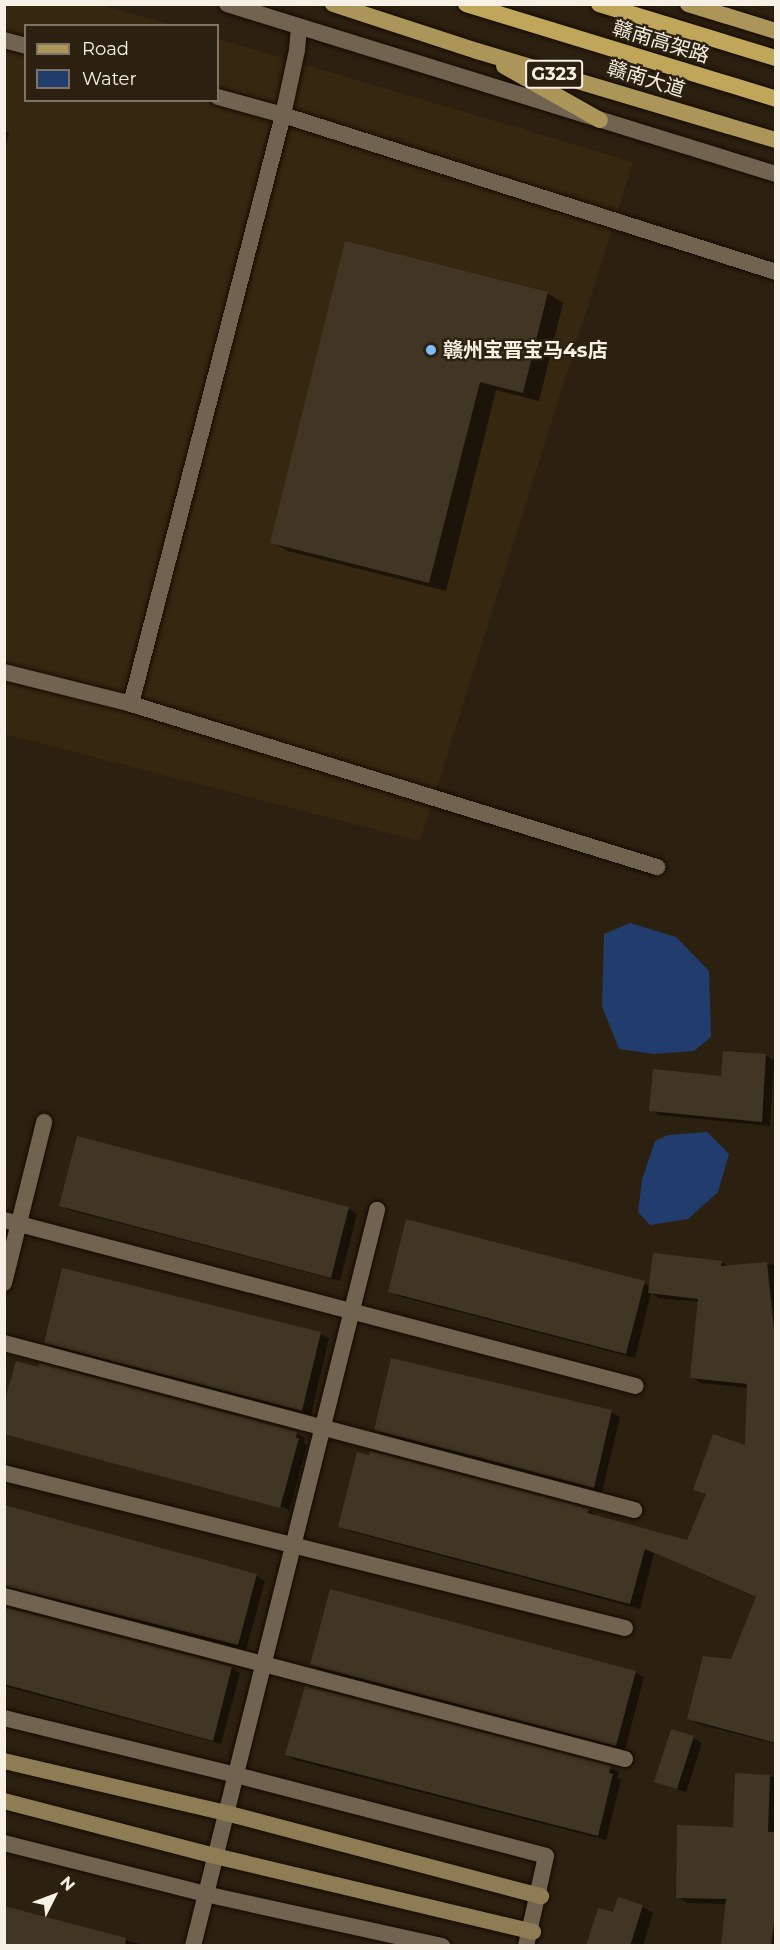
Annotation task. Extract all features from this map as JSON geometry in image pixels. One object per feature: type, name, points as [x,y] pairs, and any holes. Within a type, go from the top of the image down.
[{"type":"highway","name":"赣南高架路","points":[[466,4],[776,99]]},
{"type":"highway","name":"赣南高架路","points":[[599,4],[776,58]]},
{"type":"main road","name":"赣南大道","points":[[333,4],[477,51],[776,140]]},
{"type":"main road","points":[[688,4],[776,31]]},
{"type":"main road","points":[[477,51],[600,120]]},
{"type":"main road","points":[[4,1761],[226,1813],[539,1895]]},
{"type":"main road","points":[[4,1801],[529,1936]]},
{"type":"street","points":[[227,4],[776,174]]},
{"type":"street","points":[[131,704],[283,114],[297,51],[299,27]]},
{"type":"street","points":[[4,40],[24,45]]},
{"type":"street","points":[[219,97],[283,114],[776,272]]},
{"type":"street","points":[[4,672],[131,704],[657,867]]},
{"type":"street","points":[[4,1283],[12,1222],[44,1122]]},
{"type":"street","points":[[192,1946],[376,1210]]},
{"type":"street","points":[[12,1222],[636,1386]]},
{"type":"street","points":[[4,1343],[634,1510]]},
{"type":"street","points":[[4,1473],[625,1628]]},
{"type":"street","points":[[4,1596],[625,1760]]},
{"type":"street","points":[[4,1718],[236,1775],[546,1856],[529,1936]]},
{"type":"street","points":[[4,1843],[206,1894],[442,1946]]},
{"type":"shaded area","points":[[4,5],[101,5],[168,24],[24,24],[24,102],[219,102],[219,39],[633,162],[420,841],[5,734]]},
{"type":"water","points":[[630,923],[676,937],[709,971],[711,1037],[694,1051],[654,1054],[619,1049],[602,1006],[604,934]]},
{"type":"water","points":[[707,1132],[729,1154],[718,1192],[688,1219],[650,1225],[638,1212],[642,1180],[655,1141],[668,1135]]},
{"type":"building","points":[[345,241],[548,292],[523,393],[480,382],[429,583],[270,543]]},
{"type":"building","points":[[723,1051],[766,1054],[762,1122],[649,1111],[653,1069],[721,1076]]},
{"type":"building","points":[[77,1136],[349,1207],[331,1278],[59,1206]]},
{"type":"building","points":[[406,1219],[645,1281],[626,1354],[388,1292]]},
{"type":"building","points":[[653,1253],[722,1261],[721,1266],[767,1262],[776,1348],[776,1743],[687,1719],[703,1656],[731,1659],[756,1597],[645,1549],[630,1604],[338,1527],[357,1452],[369,1455],[370,1451],[589,1509],[588,1513],[687,1540],[706,1494],[693,1490],[713,1434],[745,1445],[747,1384],[690,1378],[698,1299],[648,1293]]},
{"type":"building","points":[[62,1268],[321,1332],[302,1411],[44,1343]]},
{"type":"building","points":[[391,1358],[612,1410],[594,1488],[374,1430]]},
{"type":"building","points":[[16,1361],[38,1367],[39,1363],[297,1432],[296,1438],[299,1438],[280,1508],[4,1434],[4,1403]]},
{"type":"building","points":[[4,1505],[257,1574],[238,1645],[4,1586]]},
{"type":"building","points":[[330,1589],[636,1671],[616,1746],[310,1665]]},
{"type":"building","points":[[4,1607],[232,1667],[213,1741],[4,1684]]},
{"type":"building","points":[[305,1686],[611,1766],[609,1773],[613,1774],[598,1836],[285,1755]]},
{"type":"building","points":[[671,1729],[694,1736],[677,1789],[654,1782]]},
{"type":"building","points":[[735,1773],[770,1775],[768,1832],[776,1832],[776,1908],[771,1946],[721,1946],[726,1899],[676,1898],[677,1825],[733,1827]]},
{"type":"building","points":[[618,1897],[643,1905],[630,1946],[586,1946],[598,1908],[613,1912]]},
{"type":"building","points":[[4,1906],[126,1938],[125,1946],[4,1946]]},
{"type":"place","name":"赣州宝晋宝马4s店","points":[[431,350]]}]
